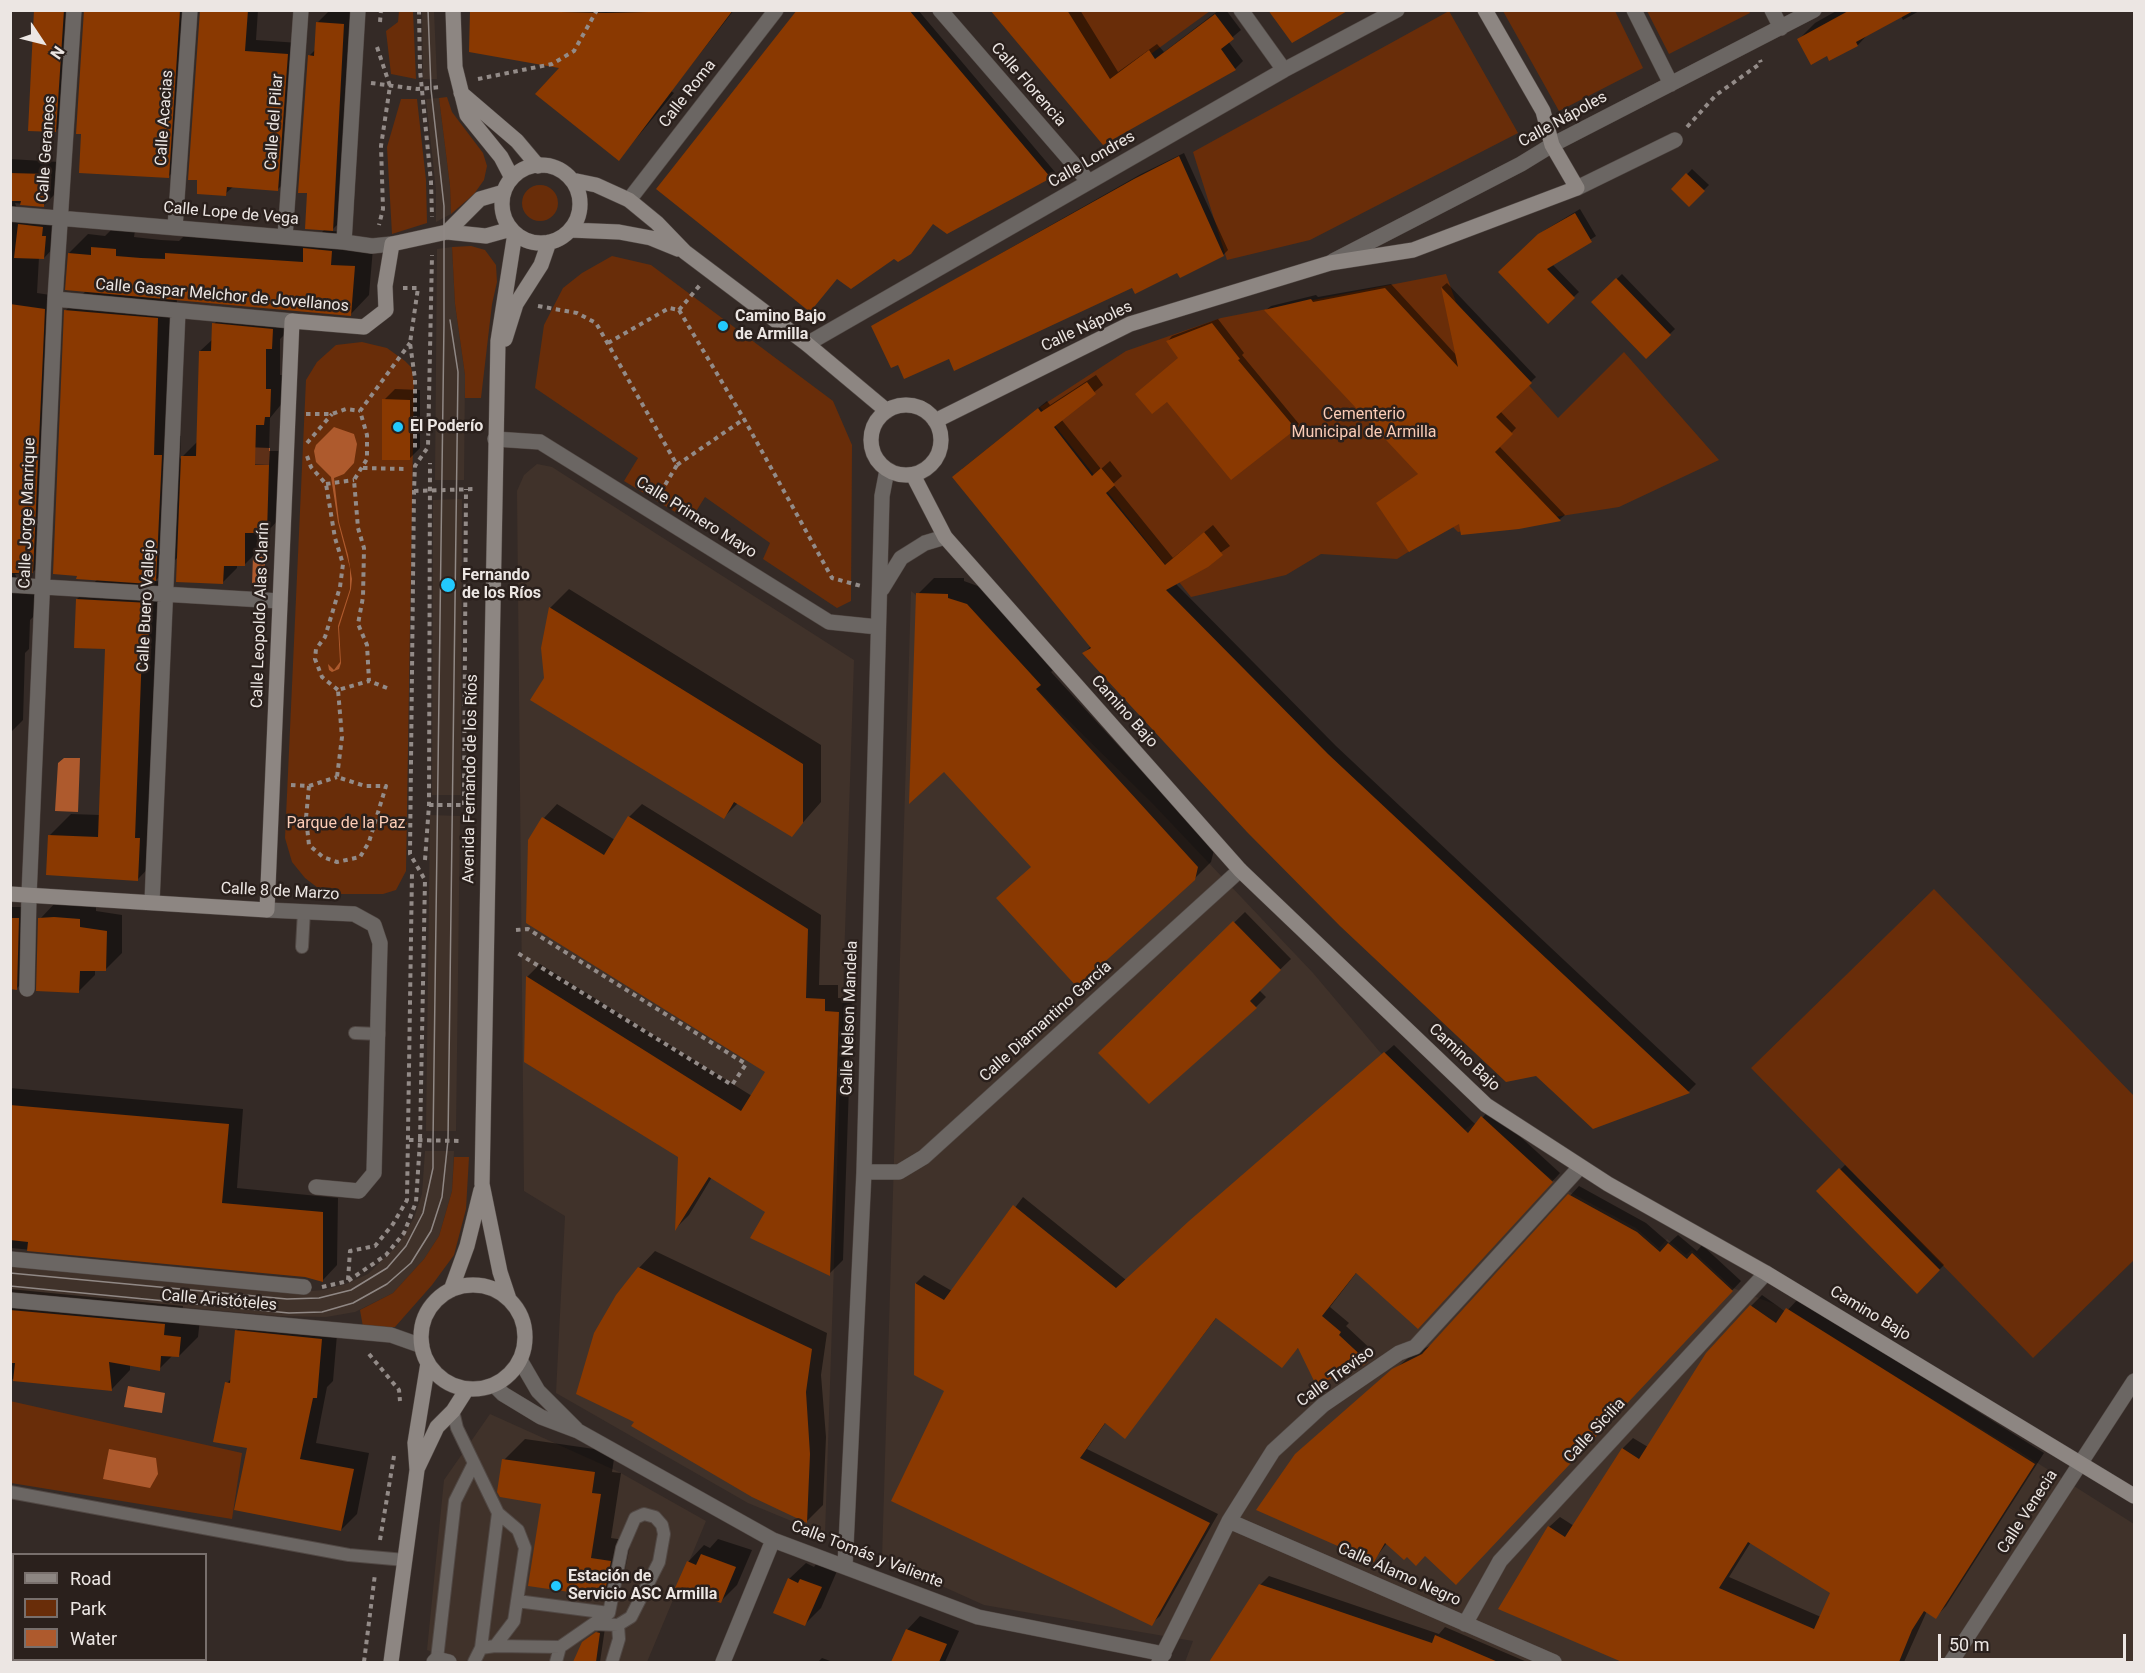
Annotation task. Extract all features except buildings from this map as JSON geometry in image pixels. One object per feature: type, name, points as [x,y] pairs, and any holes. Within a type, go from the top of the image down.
[{"type":"street","name":"Calle Geraneos","points":[[61,218],[74,10]]},
{"type":"street","name":"Calle Acacias","points":[[175,228],[190,10]]},
{"type":"street","name":"Calle del Pilar","points":[[285,237],[301,10]]},
{"type":"street","points":[[344,242],[358,10]]},
{"type":"street","points":[[453,10],[454,58],[467,115],[501,157],[512,178]]},
{"type":"street","name":"Calle Roma","points":[[629,200],[776,10]]},
{"type":"street","name":"Calle Florencia","points":[[940,10],[1089,183]]},
{"type":"street","points":[[1241,10],[1284,70]]},
{"type":"street","name":"Calle Londres","points":[[807,344],[1284,70],[1397,10]]},
{"type":"street","points":[[1485,10],[1543,111],[1552,145],[1577,188]]},
{"type":"street","points":[[1634,10],[1671,84]]},
{"type":"street","points":[[1772,10],[1781,28]]},
{"type":"street","name":"Calle Nápoles","points":[[1330,263],[1814,10]]},
{"type":"street","points":[[461,93],[517,141],[538,166]]},
{"type":"street","name":"Calle Nápoles","points":[[935,421],[1130,324],[1330,263],[1413,250],[1577,188],[1675,140]]},
{"type":"street","points":[[572,180],[580,205],[575,223],[570,230],[549,242],[531,242],[513,231],[503,211],[504,192],[512,178],[524,170],[538,166],[555,168],[572,180],[596,185],[629,200],[657,222],[685,252],[807,344],[887,411]]},
{"type":"street","points":[[447,232],[480,199],[504,192]]},
{"type":"street","name":"Calle Lope de Vega","points":[[10,214],[372,246],[447,232],[486,236],[513,231]]},
{"type":"street","name":"Calle Jorge Manrique","points":[[27,989],[29,895],[55,299],[61,218]]},
{"type":"street","points":[[570,230],[619,232],[651,238],[685,252]]},
{"type":"street","name":"Avenida Fernando de los Ríos","points":[[509,1299],[500,1272],[482,1184],[497,375],[503,299],[513,231]]},
{"type":"street","name":"Avenida Fernando de los Ríos","points":[[497,375],[516,304],[541,265],[549,242]]},
{"type":"street","name":"Calle Gaspar Melchor de Jovellanos","points":[[55,299],[364,327],[386,310],[385,286],[392,244]]},
{"type":"street","name":"Calle Buero Vallejo","points":[[152,902],[178,311]]},
{"type":"street","name":"Calle Leopoldo Alas Clarín","points":[[267,910],[292,321]]},
{"type":"street","points":[[905,405],[916,407],[935,421],[941,440],[939,452],[930,467],[913,475],[902,476],[887,470],[874,456],[871,441],[873,429],[887,411],[905,405]]},
{"type":"street","name":"Calle Primero Mayo","points":[[495,439],[540,442],[829,622],[878,627]]},
{"type":"street","name":"Calle Nelson Mandela","points":[[845,1566],[864,1172],[882,496],[887,470]]},
{"type":"street","name":"Camino Bajo","points":[[913,475],[945,537],[1240,870],[1486,1105],[1580,1167],[1766,1273],[2082,1462],[2134,1496]]},
{"type":"street","points":[[881,592],[901,558],[925,543],[945,537]]},
{"type":"street","points":[[10,585],[280,602]]},
{"type":"street","name":"Calle Diamantino García","points":[[864,1172],[899,1172],[924,1157],[1240,870]]},
{"type":"street","name":"Calle 8 de Marzo","points":[[10,894],[354,914],[374,925],[380,943],[374,1173],[360,1191],[316,1187]]},
{"type":"street","name":"Calle Treviso","points":[[1163,1660],[1229,1521],[1273,1450],[1323,1405],[1399,1353],[1415,1347],[1580,1167]]},
{"type":"street","name":"Avenida Fernando de los Ríos","points":[[451,1290],[467,1246],[482,1184]]},
{"type":"street","name":"Calle Aristóteles","points":[[10,1258],[304,1287]]},
{"type":"street","name":"Calle Sicilia","points":[[1465,1624],[1500,1561],[1766,1273]]},
{"type":"street","points":[[466,1285],[482,1285],[496,1290],[509,1299],[519,1312],[525,1328],[525,1344],[520,1360],[504,1379],[494,1385],[467,1389],[438,1376],[428,1363],[422,1346],[422,1329],[427,1313],[437,1299],[451,1290],[466,1285]]},
{"type":"street","name":"Calle Aristóteles","points":[[10,1300],[391,1335],[422,1346]]},
{"type":"street","name":"Calle Tomás y Valiente","points":[[520,1360],[538,1391],[578,1431]]},
{"type":"street","points":[[391,1662],[417,1470],[415,1443],[428,1363]]},
{"type":"street","name":"Calle Venecia","points":[[1952,1662],[2134,1381]]},
{"type":"street","name":"Calle Tomás y Valiente","points":[[494,1385],[503,1394],[541,1417],[578,1431],[773,1540],[978,1617],[1163,1660]]},
{"type":"street","points":[[417,1470],[437,1427],[453,1412],[467,1389]]},
{"type":"street","name":"Calle Álamo Negro","points":[[1229,1521],[1554,1662]]},
{"type":"street","points":[[723,1662],[773,1540]]},
{"type":"lane","points":[[302,947],[304,911]]},
{"type":"lane","points":[[355,1034],[379,1034]]},
{"type":"lane","points":[[453,1412],[457,1428],[498,1513],[518,1530],[525,1548],[514,1621],[495,1646]]},
{"type":"lane","points":[[440,1661],[455,1501],[474,1463]]},
{"type":"lane","points":[[10,1492],[349,1555],[405,1560]]},
{"type":"lane","points":[[474,1662],[482,1648],[498,1513]]},
{"type":"lane","points":[[482,1648],[495,1646],[560,1647],[594,1624],[609,1612],[622,1548],[635,1518],[644,1514],[655,1517],[662,1525],[664,1534],[659,1562],[631,1617],[618,1626],[594,1624]]},
{"type":"lane","points":[[517,1601],[609,1612]]},
{"type":"lane","points":[[612,1662],[618,1639],[618,1626]]},
{"type":"lane","points":[[556,1662],[560,1647]]},
{"type":"path","points":[[379,29],[381,10]]},
{"type":"path","points":[[419,10],[432,224]]},
{"type":"path","points":[[471,80],[552,64],[574,51],[597,10]]},
{"type":"path","points":[[378,38],[377,47],[390,86],[381,146],[383,209],[378,235]]},
{"type":"path","points":[[1675,140],[1716,94],[1761,63],[1758,39]]},
{"type":"path","points":[[354,81],[422,89],[445,87]]},
{"type":"path","points":[[412,872],[407,1200],[393,1224],[375,1246],[350,1251],[348,1281],[386,1255],[404,1233],[416,1202],[420,1141],[425,880],[410,854],[414,491],[415,466],[428,447],[432,250]]},
{"type":"path","points":[[679,310],[712,272]]},
{"type":"path","points":[[402,288],[418,288],[410,343],[414,360],[416,451]]},
{"type":"path","points":[[516,304],[577,313],[596,324],[676,465]]},
{"type":"path","points":[[608,343],[669,308],[679,310],[744,419],[832,578],[881,592]]},
{"type":"path","points":[[360,411],[410,343]]},
{"type":"path","points":[[288,413],[332,414],[346,409],[360,411]]},
{"type":"path","points":[[360,411],[367,435],[367,459],[354,480],[358,528],[364,548],[363,597],[358,624],[367,645],[369,681]]},
{"type":"path","points":[[332,414],[308,441],[306,455],[311,467],[328,484],[335,538],[343,564],[343,576],[325,637],[316,649],[315,659],[322,677],[338,690],[342,737],[338,777]]},
{"type":"path","points":[[650,510],[676,465],[744,419]]},
{"type":"path","points":[[425,860],[429,805],[430,463]]},
{"type":"path","points":[[363,468],[406,469]]},
{"type":"path","points":[[328,484],[354,480]]},
{"type":"path","points":[[464,805],[466,489]]},
{"type":"path","points":[[414,491],[481,489]]},
{"type":"path","points":[[338,690],[369,681],[387,688]]},
{"type":"path","points":[[272,783],[309,786],[338,777],[365,786],[386,786],[369,842],[360,857],[353,861],[337,862],[323,857],[309,845],[306,818],[309,786]]},
{"type":"path","points":[[429,805],[470,805]]},
{"type":"path","points":[[516,930],[528,929],[746,1064],[732,1085],[516,952]]},
{"type":"path","points":[[409,1140],[469,1141]]},
{"type":"path","points":[[365,1350],[399,1390],[400,1407]]},
{"type":"path","points":[[364,1662],[377,1558],[395,1452]]},
{"type":"shaded area","points":[[422,11],[434,11],[437,79],[423,79]]},
{"type":"shaded area","points":[[439,98],[450,186],[451,214],[436,222],[436,190],[426,99]]},
{"type":"shaded area","points":[[452,247],[455,304],[465,375],[464,480],[435,480],[437,249]]},
{"type":"shaded area","points":[[537,464],[552,467],[854,660],[825,1535],[748,1503],[556,1393],[565,1216],[524,1191],[517,491],[524,475]]},
{"type":"shaded area","points":[[462,499],[461,795],[432,795],[433,500]]},
{"type":"shaded area","points":[[911,591],[923,601],[946,599],[1154,805],[1313,973],[1379,1051],[1462,1132],[1473,1123],[1570,1192],[1636,1228],[1659,1248],[1667,1239],[1686,1255],[1692,1250],[1733,1288],[1774,1304],[2017,1450],[2134,1524],[2134,1662],[1185,1662],[1193,1641],[984,1605],[882,1559]]},
{"type":"shaded area","points":[[430,815],[460,816],[456,1131],[426,1131]]},
{"type":"shaded area","points":[[425,1151],[454,1151],[452,1191],[439,1236],[424,1259],[393,1293],[355,1312],[326,1317],[279,1316],[11,1292],[10,1265],[295,1292],[324,1290],[346,1284],[368,1274],[398,1245],[414,1218],[422,1194]]},
{"type":"shaded area","name":"Estación de Servicio ASC Armilla","points":[[490,1414],[619,1472],[706,1521],[647,1662],[457,1662],[427,1650],[444,1480]]},
{"type":"green space","points":[[399,11],[413,11],[416,79],[391,74],[386,31],[398,22]]},
{"type":"green space","points":[[1063,11],[1210,11],[1111,83]]},
{"type":"green space","points":[[1449,11],[1518,133],[1310,240],[1227,260],[1193,152]]},
{"type":"green space","points":[[1503,11],[1615,11],[1643,68],[1559,111]]},
{"type":"green space","points":[[1647,11],[1749,11],[1750,13],[1669,54]]},
{"type":"green space","points":[[447,97],[452,112],[483,153],[487,166],[484,180],[474,194],[451,214],[450,186],[439,98]]},
{"type":"green space","points":[[401,99],[417,99],[426,180],[427,223],[392,234],[387,147]]},
{"type":"green space","points":[[540,185],[553,190],[558,203],[553,216],[540,221],[527,216],[522,203],[527,190]]},
{"type":"green space","points":[[471,246],[485,250],[496,265],[497,282],[492,304],[481,398],[465,398],[465,375],[455,304],[452,247]]},
{"type":"green space","points":[[612,256],[651,265],[833,401],[852,445],[851,601],[837,608],[763,559],[770,543],[705,497],[690,521],[624,481],[638,458],[535,388],[544,325],[563,288],[582,273]]},
{"type":"green space","name":"Cementerio Municipal de Armilla","points":[[1446,274],[1457,305],[1558,418],[1624,352],[1719,460],[1619,507],[1458,532],[1451,525],[1397,559],[1321,554],[1286,575],[1191,597],[1040,407],[1126,351],[1221,318]]},
{"type":"green space","name":"Parque de la Paz","points":[[362,342],[387,348],[405,361],[411,367],[414,382],[406,871],[396,890],[383,894],[332,894],[318,888],[305,878],[292,862],[285,838],[306,380],[317,362],[336,345]]},
{"type":"green space","points":[[1934,889],[2134,1096],[2134,1260],[2033,1358],[1751,1068]]},
{"type":"green space","points":[[454,1157],[469,1157],[466,1209],[454,1255],[432,1285],[395,1327],[363,1327],[360,1310],[393,1293],[424,1259],[439,1236],[452,1191]]},
{"type":"green space","points":[[10,1401],[242,1453],[232,1519],[11,1483]]},
{"type":"water","points":[[334,427],[354,434],[357,444],[354,463],[344,474],[334,478],[339,522],[348,555],[352,579],[351,589],[339,627],[341,663],[339,669],[332,672],[328,664],[334,670],[340,662],[338,626],[350,589],[350,568],[338,522],[331,477],[316,462],[314,451],[316,445]]},
{"type":"water","points":[[246,447],[270,448],[269,465],[239,464]]},
{"type":"water","points":[[253,556],[265,556],[265,585],[252,585]]},
{"type":"water","points":[[64,758],[80,758],[78,812],[55,811],[58,763]]},
{"type":"water","points":[[128,1386],[165,1393],[162,1413],[124,1407]]},
{"type":"water","points":[[109,1449],[156,1458],[158,1474],[150,1488],[103,1479]]},
{"type":"tram line","points":[[10,1273],[287,1299],[319,1298],[351,1290],[387,1268],[406,1246],[423,1213],[433,1168],[444,323],[444,206],[431,89],[428,10]]},
{"type":"tram line","points":[[10,1286],[289,1313],[322,1312],[353,1303],[387,1284],[411,1263],[431,1231],[442,1197],[448,1140],[458,372],[450,320]]},
{"type":"place","name":"Camino Bajo de Armilla","points":[[723,326]]},
{"type":"place","name":"El Poderío","points":[[398,427]]},
{"type":"place","name":"Fernando de los Ríos","points":[[448,585]]},
{"type":"place","name":"Estación de Servicio ASC Armilla","points":[[556,1586]]}]
